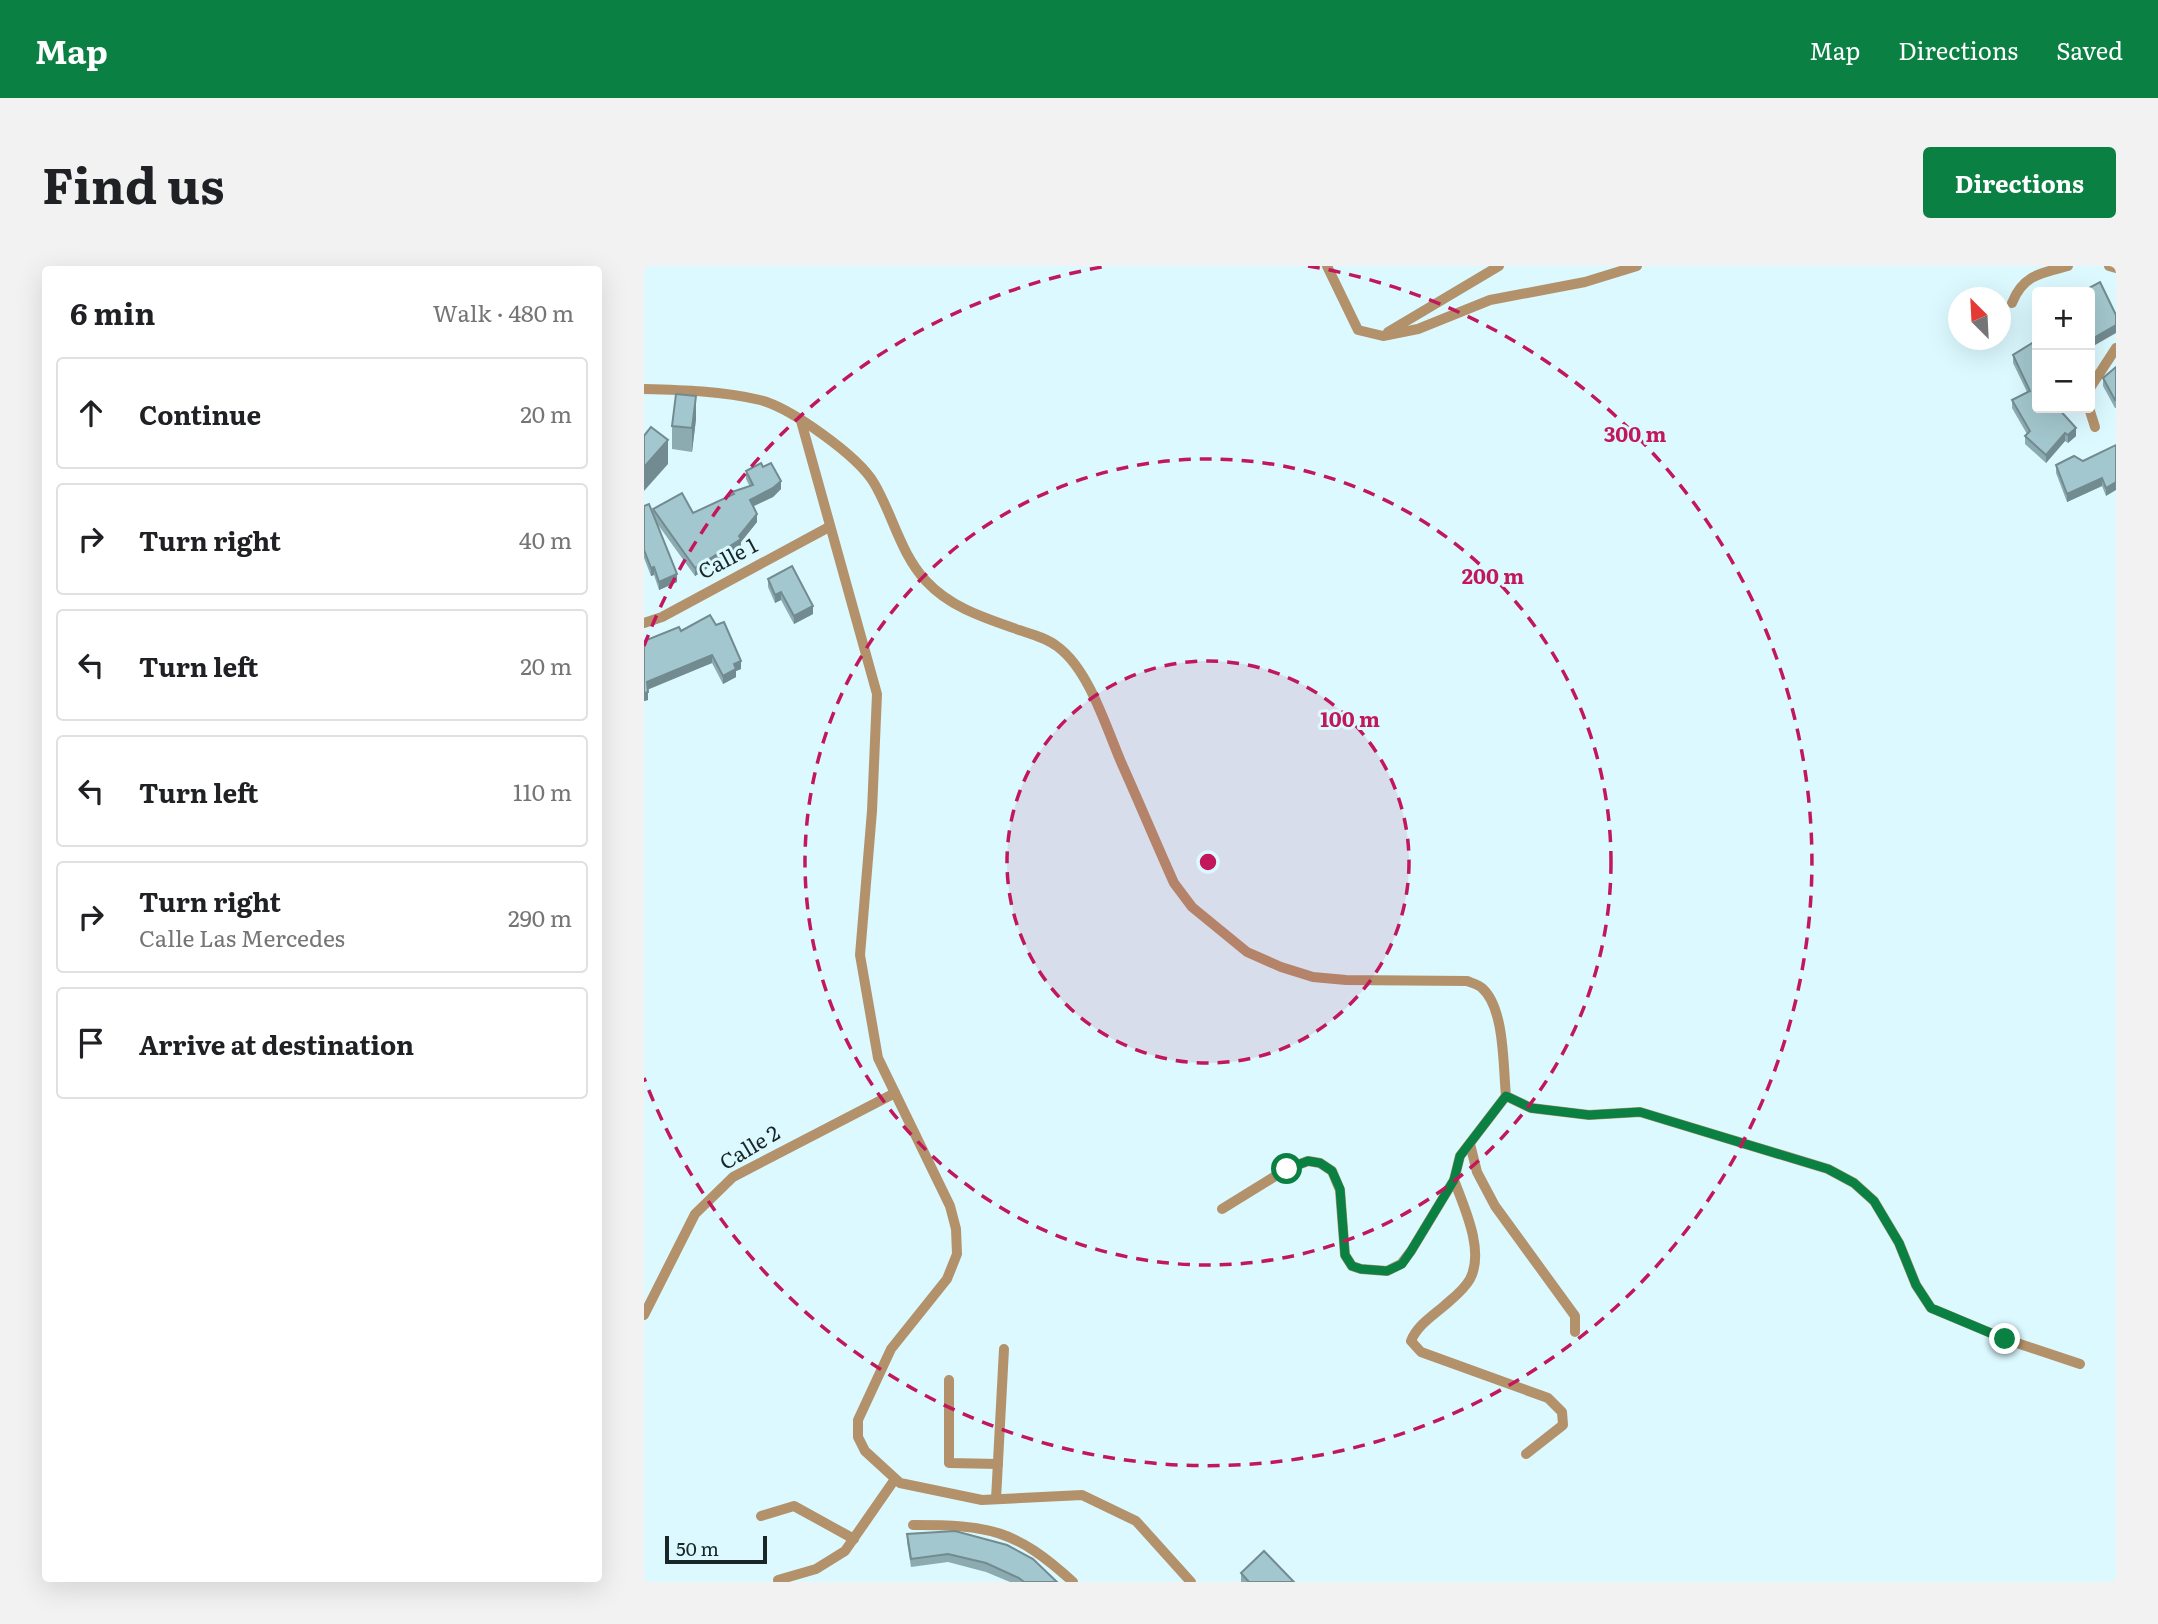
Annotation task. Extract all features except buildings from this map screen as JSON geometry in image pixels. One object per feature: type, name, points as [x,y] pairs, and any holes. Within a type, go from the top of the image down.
[{"type":"street","points":[[1327,266],[1358,330],[1383,336],[1418,329],[1490,300],[1585,282],[1636,266]]},
{"type":"street","points":[[1383,336],[1499,266]]},
{"type":"street","points":[[2012,303],[2016,292],[2029,278],[2068,266]]},
{"type":"street","points":[[2109,266],[2116,268]]},
{"type":"street","points":[[2095,380],[2116,348]]},
{"type":"street","points":[[644,389],[710,391],[763,401],[801,421],[858,461],[874,484],[913,565],[928,583],[962,609],[1058,647],[1077,667],[1093,698],[1174,883],[1192,907],[1247,952],[1313,977],[1346,980],[1467,981],[1482,987],[1492,1001],[1497,1015],[1506,1096],[1460,1156],[1454,1180],[1402,1264],[1387,1271],[1352,1266],[1345,1255],[1340,1189],[1332,1171],[1320,1163],[1308,1161],[1287,1169],[1222,1209]]},
{"type":"street","points":[[2091,413],[2095,427]]},
{"type":"street","points":[[801,421],[877,694],[872,811],[860,955],[878,1058],[950,1206],[956,1228],[957,1254],[947,1279],[891,1349],[858,1420],[858,1437],[865,1451],[900,1483],[982,1500],[1082,1495],[1136,1521],[1191,1582]]},
{"type":"street","name":"Calle 1","points":[[644,623],[662,617],[829,527]]},
{"type":"street","name":"Calle 2","points":[[644,1315],[695,1214],[733,1177],[895,1093]]},
{"type":"street","points":[[1506,1096],[1531,1108],[1589,1115],[1640,1112],[1828,1169],[1854,1183],[1874,1201],[1899,1243],[1916,1285],[1931,1308],[2005,1339],[2080,1364]]},
{"type":"street","points":[[1469,1144],[1477,1172],[1495,1206],[1575,1316],[1576,1332]]},
{"type":"street","points":[[1454,1180],[1473,1234],[1471,1277],[1460,1292],[1415,1331],[1411,1341],[1421,1352],[1548,1398],[1562,1412],[1563,1425],[1526,1454]]},
{"type":"street","points":[[996,1499],[1004,1349]]},
{"type":"street","points":[[949,1380],[949,1463],[998,1464]]},
{"type":"street","points":[[778,1580],[816,1569],[845,1551],[895,1479]]},
{"type":"street","points":[[761,1516],[793,1506],[854,1539]]},
{"type":"street","points":[[913,1525],[963,1525],[1010,1536],[1046,1557],[1073,1582]]},
{"type":"route","points":[[1287,1169],[1308,1161],[1320,1163],[1332,1171],[1340,1189],[1345,1255],[1352,1266],[1387,1271],[1402,1264],[1411,1251],[1454,1180],[1460,1156],[1506,1096],[1531,1108],[1589,1115],[1640,1112],[1828,1169],[1854,1183],[1874,1201],[1899,1243],[1916,1285],[1931,1308],[2005,1339]]}]
